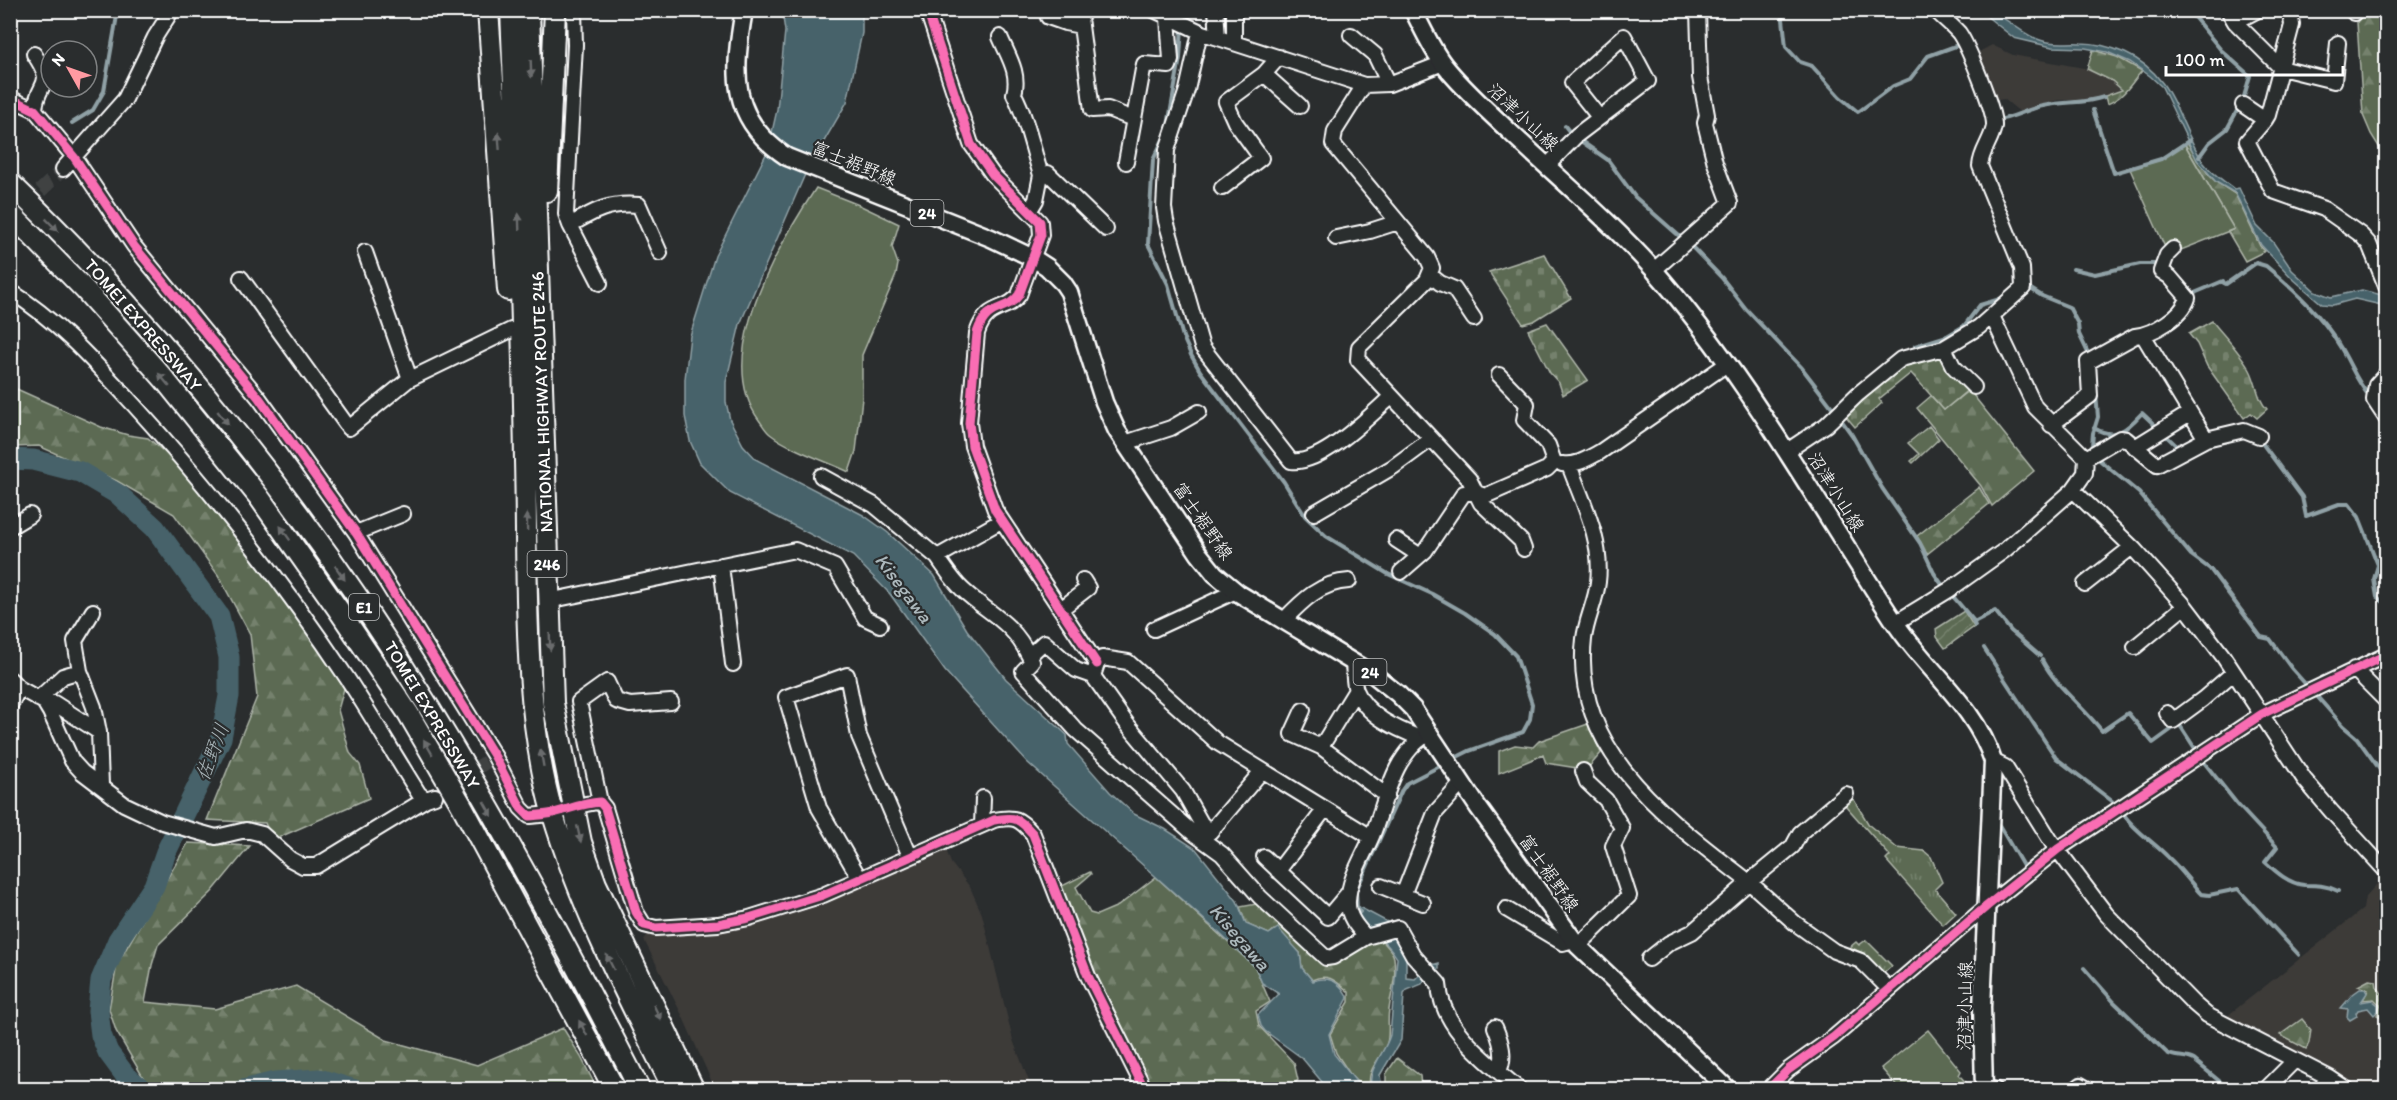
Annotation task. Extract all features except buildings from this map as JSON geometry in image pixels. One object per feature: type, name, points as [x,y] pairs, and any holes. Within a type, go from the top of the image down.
[{"type":"highway","points":[[488,10],[513,370],[525,450]]},
{"type":"highway","name":"NATIONAL HIGHWAY ROUTE 246","points":[[511,10],[529,632],[534,708],[553,813],[595,931],[674,1089]]},
{"type":"highway","name":"NATIONAL HIGHWAY ROUTE 246","points":[[529,10],[553,703],[581,842],[596,884],[694,1089]]},
{"type":"highway","points":[[538,287],[543,259],[555,10]]},
{"type":"highway","name":"TOMEI EXPRESSWAY","points":[[10,183],[86,259],[175,358],[287,498],[370,616],[431,710],[484,802],[582,977],[640,1088]]},
{"type":"highway","name":"TOMEI EXPRESSWAY","points":[[10,213],[86,291],[164,379],[259,497],[338,609],[408,713],[462,806],[613,1085]]},
{"type":"main road","name":"富士裾野線","points":[[744,10],[738,58],[738,83],[742,108],[755,130],[768,144],[787,157],[991,238],[1047,267],[1069,292],[1104,402],[1125,443],[1199,554],[1215,574],[1236,591],[1283,621],[1374,675],[1413,709],[1424,736],[1462,783],[1575,943],[1729,1089]]},
{"type":"main road","name":"沼津小山線","points":[[1413,10],[1430,43],[1462,87],[1616,230],[1654,270],[1727,364],[1787,451],[1895,623],[1982,732],[1993,761],[1982,1007],[1988,1088]]},
{"type":"street","points":[[63,169],[125,99],[155,37],[172,10]]},
{"type":"street","points":[[574,10],[575,45],[566,214],[600,283]]},
{"type":"street","points":[[927,10],[971,144],[993,175],[1040,222],[1041,235],[1019,295],[1015,301],[995,309],[984,318],[977,333],[969,423],[972,446],[1001,521],[1061,609],[1127,724],[1183,791],[1201,823],[1210,832],[1213,848]]},
{"type":"street","points":[[1085,10],[1080,18],[1092,110],[1108,109],[1133,119]]},
{"type":"street","points":[[1154,10],[1218,38],[1364,85],[1389,84],[1443,63]]},
{"type":"street","points":[[1216,10],[1218,38]]},
{"type":"street","points":[[1234,10],[1234,43]]},
{"type":"street","points":[[1654,270],[1730,203],[1715,163],[1705,123],[1707,115],[1700,77],[1698,10]]},
{"type":"street","points":[[1787,451],[1826,425],[1901,359],[1944,348],[1979,327],[2023,288],[2022,268],[1980,166],[1981,154],[1993,129],[1992,112],[1966,44],[1958,32],[1935,10]]},
{"type":"street","points":[[2232,16],[2258,10]]},
{"type":"street","points":[[2290,10],[2292,24],[2268,115],[2247,141],[2273,191],[2324,209],[2361,235],[2369,244],[2386,286]]},
{"type":"street","points":[[2232,16],[2281,68],[2334,81],[2338,43]]},
{"type":"street","points":[[1048,17],[1081,26]]},
{"type":"street","points":[[1126,162],[1144,64],[1169,66],[1172,49],[1171,19]]},
{"type":"street","points":[[1195,29],[1182,110],[1167,150],[1164,208],[1169,235],[1202,347],[1291,461],[1308,460],[1322,452],[1357,428],[1391,398]]},
{"type":"street","points":[[1351,34],[1375,55],[1389,84]]},
{"type":"street","points":[[1546,166],[1599,117],[1648,81],[1624,36],[1572,82],[1599,117]]},
{"type":"street","points":[[1000,37],[1016,73],[1014,94],[1025,116],[1026,128],[1041,175],[1036,200],[1030,210]]},
{"type":"street","points":[[34,54],[45,71],[46,77],[36,100],[35,110]]},
{"type":"street","points":[[1222,188],[1261,158],[1235,122],[1226,102],[1264,74],[1279,57]]},
{"type":"street","points":[[1264,74],[1300,106]]},
{"type":"street","points":[[1364,85],[1335,130],[1334,144],[1427,257],[1432,268],[1430,275],[1359,347],[1357,353],[1361,366],[1469,479],[1481,503],[1521,541],[1524,549]]},
{"type":"street","points":[[10,98],[35,110],[74,157],[134,246],[259,398],[356,533],[521,808],[530,816],[600,802]]},
{"type":"street","points":[[2243,105],[2265,120]]},
{"type":"street","points":[[1041,175],[1048,173],[1106,229]]},
{"type":"street","points":[[570,225],[601,207],[639,205],[660,253]]},
{"type":"street","points":[[1336,238],[1398,222]]},
{"type":"street","points":[[2051,425],[2090,396],[2093,359],[2134,336],[2143,335],[2180,313],[2188,298],[2170,277],[2161,271],[2162,265],[2173,249]]},
{"type":"street","points":[[365,252],[410,379]]},
{"type":"street","points":[[1430,275],[1440,283],[1454,289],[1474,319]]},
{"type":"street","points":[[241,278],[349,428],[410,379],[511,330]]},
{"type":"street","points":[[10,291],[42,313],[107,376],[168,442],[214,498],[307,621],[347,678],[419,794],[430,797],[316,866],[303,866],[290,859],[262,834],[246,830],[216,837],[162,822],[124,804],[82,772],[72,761],[50,712],[41,700],[15,683],[10,706]]},
{"type":"street","points":[[1992,316],[2035,407],[2086,458]]},
{"type":"street","points":[[2143,335],[2206,439]]},
{"type":"street","points":[[1944,348],[1953,366],[1974,387]]},
{"type":"street","points":[[1554,462],[1569,465],[1581,462],[1600,452],[1727,364]]},
{"type":"street","points":[[2386,374],[2376,385],[2374,400],[2386,418]]},
{"type":"street","points":[[1499,375],[1527,404],[1524,420],[1548,445],[1554,462]]},
{"type":"street","points":[[1125,443],[1171,428],[1198,412]]},
{"type":"street","points":[[2086,458],[2120,438],[2127,438],[2190,413]]},
{"type":"street","points":[[2127,438],[2161,470],[2206,439],[2244,430],[2259,436]]},
{"type":"street","points":[[1314,513],[1393,467],[1431,439]]},
{"type":"street","points":[[1895,623],[1948,590],[2005,550],[2073,490],[2085,473],[2086,458]]},
{"type":"street","points":[[1401,572],[1425,551],[1464,493],[1485,496],[1547,469],[1554,462]]},
{"type":"street","points":[[1569,465],[1597,540],[1598,583],[1584,639],[1584,679],[1590,711],[1600,733],[1615,756],[1656,807],[1749,882],[1795,923],[1834,951],[1861,961],[1889,989]]},
{"type":"street","points":[[821,476],[874,505],[937,557],[962,590],[994,613],[1021,639],[1032,662],[1023,671],[1076,730],[1222,854],[1260,897],[1326,958],[1333,957],[1366,937],[1398,928],[1413,955],[1439,984],[1440,1000],[1446,1015],[1461,1034],[1520,1089]]},
{"type":"street","points":[[2073,490],[2132,547],[2185,606],[2223,656],[2303,777],[2331,812],[2386,871]]},
{"type":"street","points":[[356,533],[403,514]]},
{"type":"street","points":[[10,527],[30,515]]},
{"type":"street","points":[[937,557],[1001,521]]},
{"type":"street","points":[[1396,540],[1419,555]]},
{"type":"street","points":[[2085,584],[2132,547]]},
{"type":"street","points":[[548,602],[795,550],[835,567],[865,618],[880,626]]},
{"type":"street","points":[[721,565],[733,664]]},
{"type":"street","points":[[1061,609],[1088,588],[1083,580]]},
{"type":"street","points":[[1283,621],[1314,592],[1328,584],[1349,581]]},
{"type":"street","points":[[1154,629],[1236,591]]},
{"type":"street","points":[[2135,647],[2185,606]]},
{"type":"street","points":[[93,611],[75,641],[80,671],[94,707],[99,732],[102,785]]},
{"type":"street","points":[[1029,656],[1044,642],[1076,670],[1095,670]]},
{"type":"street","points":[[1768,1089],[1788,1070],[1834,1037],[1987,906],[2058,849],[2262,714],[2386,655]]},
{"type":"street","points":[[1095,670],[1102,658],[1128,662],[1218,743],[1371,837]]},
{"type":"street","points":[[1353,662],[1356,690],[1365,705],[1393,727],[1424,736],[1400,764],[1352,879],[1348,902],[1349,913],[1355,925],[1366,937]]},
{"type":"street","points":[[2354,669],[2386,701]]},
{"type":"street","points":[[41,700],[63,676],[80,671]]},
{"type":"street","points":[[2167,713],[2173,721],[2233,673]]},
{"type":"street","points":[[860,879],[819,808],[786,697],[847,675],[859,736],[910,856]]},
{"type":"street","points":[[671,702],[630,705],[616,701],[607,682],[579,702],[600,802],[605,807],[636,912],[644,925],[656,928],[749,918],[823,895],[982,825],[1009,817],[1021,821],[1033,834],[1088,976],[1145,1089]]},
{"type":"street","points":[[1321,747],[1356,690]]},
{"type":"street","points":[[41,700],[54,703],[99,732]]},
{"type":"street","points":[[1303,710],[1292,734],[1321,747],[1387,796]]},
{"type":"street","points":[[1993,761],[2005,767],[2051,841],[2118,928],[2193,1003],[2207,1015],[2348,1089]]},
{"type":"street","points":[[1210,832],[1262,771]]},
{"type":"street","points":[[1506,909],[1563,944],[1575,943],[1629,896],[1613,846],[1622,828],[1606,800],[1587,782],[1582,771]]},
{"type":"street","points":[[1403,895],[1435,813],[1462,783]]},
{"type":"street","points":[[1649,959],[1669,943],[1692,932],[1793,846],[1800,833],[1846,794]]},
{"type":"street","points":[[982,825],[983,798]]},
{"type":"street","points":[[1278,871],[1325,809]]},
{"type":"street","points":[[1264,857],[1328,917],[1350,890]]},
{"type":"street","points":[[1381,886],[1423,903]]},
{"type":"street","points":[[1495,1027],[1501,1037],[1503,1063],[1499,1071]]},
{"type":"street","points":[[2265,1089],[2295,1060]]},
{"type":"street","points":[[2318,1089],[2330,1078]]},
{"type":"street","points":[[2075,1089],[2081,1085],[2090,1089]]},
{"type":"shaded area","points":[[1992,45],[2013,55],[2084,68],[2113,82],[2120,90],[2091,100],[2059,100],[2021,113],[2004,99],[1992,101],[1973,55]]},
{"type":"shaded area","points":[[945,847],[951,863],[970,887],[982,914],[1013,1040],[1032,1089],[715,1089],[682,1015],[644,940],[649,932],[709,927]]},
{"type":"shaded area","points":[[2386,874],[2386,1089],[2359,1089],[2232,1022],[2227,1016],[2363,909],[2365,897]]},
{"type":"green space","points":[[2386,11],[2386,158],[2371,134],[2363,115],[2357,22],[2365,13]]},
{"type":"green space","points":[[2093,50],[2117,57],[2142,71],[2123,94],[2107,104],[2105,96],[2122,90],[2112,81],[2087,69]]},
{"type":"green space","points":[[2187,142],[2208,174],[2235,194],[2260,246],[2265,251],[2245,261],[2228,232],[2234,229],[2184,143]]},
{"type":"green space","points":[[2184,143],[2234,229],[2176,252],[2164,245],[2130,169],[2160,160]]},
{"type":"green space","points":[[816,188],[899,224],[892,247],[898,264],[896,275],[862,355],[862,398],[856,451],[849,472],[797,450],[769,433],[759,420],[746,394],[743,365],[747,333],[756,301],[769,269]]},
{"type":"green space","points":[[1544,254],[1571,298],[1534,321],[1523,324],[1489,272]]},
{"type":"green space","points":[[2212,321],[2242,357],[2252,375],[2261,401],[2267,409],[2257,418],[2251,413],[2244,418],[2207,366],[2197,344],[2189,334]]},
{"type":"green space","points":[[1547,323],[1588,380],[1563,395],[1559,383],[1550,373],[1528,330]]},
{"type":"green space","points":[[1940,354],[1969,389],[1944,410],[1911,373],[1879,399],[1882,403],[1855,427],[1844,414],[1900,365]]},
{"type":"green space","points":[[10,386],[101,427],[148,438],[191,475],[337,665],[345,685],[338,710],[350,753],[360,765],[369,798],[273,840],[265,823],[207,820],[257,697],[250,634],[218,575],[174,514],[117,481],[39,446],[11,447]]},
{"type":"green space","points":[[1969,390],[2034,471],[1992,506],[1981,486],[1917,408],[1931,396],[1944,410]]},
{"type":"green space","points":[[1929,426],[1939,439],[1913,463],[1911,461],[1919,454],[1908,443]]},
{"type":"green space","points":[[1979,487],[1989,504],[1927,554],[1917,536]]},
{"type":"green space","points":[[1964,611],[1974,627],[1945,648],[1937,637],[1936,629]]},
{"type":"green space","points":[[1588,724],[1601,753],[1589,767],[1577,768],[1546,763],[1543,755],[1499,773],[1499,751],[1515,745],[1533,747],[1539,741]]},
{"type":"green space","points":[[1847,798],[1854,800],[1869,825],[1897,848],[1924,851],[1931,857],[1942,882],[1935,889],[1956,913],[1943,925],[1886,860],[1890,856],[1846,806],[1844,800]]},
{"type":"green space","points":[[188,843],[250,846],[212,892],[158,945],[145,1002],[215,1009],[296,986],[386,1040],[477,1065],[563,1028],[597,1089],[150,1089],[116,1031],[109,1009],[117,964]]},
{"type":"green space","points":[[1090,872],[1091,874],[1076,887],[1090,913],[1097,915],[1118,906],[1156,877],[1255,967],[1270,1002],[1256,1011],[1259,1026],[1294,1063],[1298,1080],[1290,1089],[1153,1089],[1102,990],[1060,887]]},
{"type":"green space","points":[[1262,903],[1331,962],[1381,939],[1392,953],[1395,971],[1388,1014],[1388,1039],[1385,1049],[1372,1070],[1369,1082],[1371,1089],[1364,1089],[1352,1077],[1336,1053],[1330,1034],[1349,1002],[1349,992],[1328,978],[1312,980],[1302,968],[1300,953],[1274,930],[1269,934],[1246,924],[1240,907]]},
{"type":"green space","points":[[1866,940],[1892,966],[1884,973],[1868,956],[1850,947],[1856,942],[1859,945]]},
{"type":"green space","points":[[2369,980],[2376,981],[2377,987],[2386,999],[2384,1018],[2377,1015],[2380,1005],[2374,999],[2363,1000],[2368,990],[2358,986]]},
{"type":"green space","points":[[2302,1019],[2311,1030],[2306,1049],[2280,1035]]},
{"type":"green space","points":[[1928,1030],[1961,1071],[1959,1075],[1972,1089],[1899,1089],[1881,1068]]},
{"type":"green space","points":[[1397,1058],[1420,1076],[1419,1089],[1386,1089],[1386,1074]]},
{"type":"water","name":"Kisegawa","points":[[782,11],[862,11],[862,33],[847,102],[806,172],[740,324],[726,382],[726,402],[730,420],[743,445],[757,460],[863,515],[887,532],[934,575],[967,630],[1006,679],[1067,735],[1068,744],[1110,792],[1134,814],[1165,829],[1196,849],[1237,901],[1246,924],[1269,934],[1278,928],[1300,953],[1302,968],[1313,981],[1330,980],[1342,988],[1348,998],[1329,1034],[1334,1054],[1362,1089],[1328,1089],[1302,1058],[1265,1031],[1258,1015],[1279,994],[1262,983],[1255,967],[1218,932],[1027,762],[945,671],[890,594],[853,556],[730,493],[700,463],[690,441],[685,416],[685,379],[690,336],[715,256],[768,150],[777,110],[785,31]]},
{"type":"water","points":[[1980,11],[1996,14],[2040,40],[2103,46],[2125,53],[2142,62],[2165,86],[2203,162],[2234,189],[2239,188],[2257,226],[2273,242],[2292,270],[2315,291],[2331,297],[2362,290],[2386,296],[2386,306],[2355,299],[2333,305],[2322,304],[2292,278],[2261,245],[2235,193],[2216,182],[2197,160],[2162,87],[2150,76],[2130,62],[2107,52],[2085,48],[2052,47],[2014,38]]},
{"type":"water","points":[[1359,907],[1395,926],[1406,955],[1406,978],[1415,979],[1428,966],[1439,963],[1439,969],[1430,970],[1422,984],[1407,990],[1404,994],[1401,1040],[1380,1075],[1382,1089],[1371,1089],[1370,1082],[1374,1068],[1390,1035],[1397,958],[1387,945],[1359,919],[1354,912]]},
{"type":"water","points":[[2360,989],[2365,989],[2367,993],[2361,1002],[2372,1000],[2378,1005],[2378,1011],[2374,1015],[2368,1008],[2358,1010],[2357,1016],[2350,1020],[2347,1017],[2348,1009],[2341,1008]]},
{"type":"waterway","points":[[72,123],[93,110],[104,91],[118,10]]},
{"type":"waterway","points":[[1782,10],[1786,47],[1800,62],[1812,66],[1840,97],[1858,112],[1893,86],[1910,79],[1928,56],[1961,44]]},
{"type":"waterway","points":[[2185,10],[2194,17],[2221,50],[2250,76],[2243,100],[2227,129],[2209,143],[2199,157]]},
{"type":"waterway","points":[[1182,26],[1180,58],[1167,131],[1153,160],[1148,244],[1168,284],[1183,337],[1200,371],[1284,482],[1305,516],[1326,536],[1388,574],[1432,594],[1465,613],[1495,634],[1516,656],[1532,704],[1530,719],[1523,732],[1469,751],[1451,760]]},
{"type":"waterway","points":[[1997,120],[2043,106],[2104,97]]},
{"type":"waterway","points":[[2093,110],[2114,173],[2161,159],[2190,140]]},
{"type":"waterway","points":[[1565,126],[1572,135]]},
{"type":"waterway","points":[[1578,139],[1608,160],[1635,197],[1694,249],[1722,278],[1746,309],[1802,368],[1835,411]]},
{"type":"waterway","points":[[2224,283],[2226,284],[2256,263],[2266,266],[2324,323],[2370,397]]},
{"type":"waterway","points":[[2073,269],[2095,274],[2140,264],[2160,264]]},
{"type":"waterway","points":[[2190,292],[2192,294],[2223,281]]},
{"type":"waterway","points":[[2026,286],[2042,296],[2069,307],[2090,357]]},
{"type":"waterway","points":[[1915,346],[1947,336],[1964,326],[1980,305],[2000,299],[2008,293]]},
{"type":"waterway","points":[[2096,394],[2098,417],[2092,446],[2097,458],[2139,493],[2191,555],[2210,569],[2261,637],[2270,639],[2309,688]]},
{"type":"waterway","points":[[2094,428],[2102,432],[2115,433],[2126,428],[2142,413],[2181,450]]},
{"type":"waterway","points":[[1839,417],[1882,488],[1920,543],[1934,573],[1945,589]]},
{"type":"waterway","points":[[2257,440],[2262,443],[2302,497],[2306,516],[2339,504],[2349,504],[2359,517],[2378,565],[2374,579],[2377,597],[2386,604]]},
{"type":"waterway","name":"佐野川","points":[[10,459],[33,460],[80,472],[119,495],[155,528],[219,616],[229,657],[229,696],[221,738],[166,852],[154,886],[118,940],[101,980],[98,1011],[101,1035],[108,1052],[125,1075],[143,1090]]},
{"type":"waterway","points":[[1951,594],[1973,620],[1975,626]]},
{"type":"waterway","points":[[1974,622],[1995,611],[2011,631],[2040,656]]},
{"type":"waterway","points":[[1984,648],[2056,758],[2112,801]]},
{"type":"waterway","points":[[2042,660],[2055,679],[2102,731],[2128,713],[2153,743],[2179,724],[2194,747]]},
{"type":"waterway","points":[[2314,693],[2343,726],[2357,738],[2386,778]]},
{"type":"waterway","points":[[2203,761],[2238,805],[2277,847],[2265,862],[2298,884],[2325,886],[2338,891]]},
{"type":"waterway","points":[[1360,912],[1357,910],[1356,891],[1402,790],[1407,783],[1444,764]]},
{"type":"waterway","points":[[2124,815],[2173,862],[2201,894],[2209,895],[2238,889],[2299,955]]},
{"type":"waterway","points":[[1999,825],[2023,866]]},
{"type":"waterway","points":[[2084,968],[2114,1002],[2167,1053],[2194,1060],[2230,1090]]},
{"type":"waterway","name":"佐野川","points":[[243,1090],[275,1082],[319,1079],[355,1090]]},
{"type":"tunnel","points":[[10,220],[63,169]]},
{"type":"tunnel","points":[[444,790],[486,762]]},
{"type":"cycle path","points":[[927,10],[971,144],[993,175],[1040,222],[1041,235],[1019,295],[1014,301],[991,312],[981,323],[977,333],[969,423],[972,446],[995,510],[1097,664]]},
{"type":"cycle path","points":[[10,98],[35,110],[74,157],[134,246],[259,398],[356,533],[495,757],[521,808],[529,816],[550,814],[600,802],[605,808],[636,912],[644,925],[656,928],[718,924],[749,918],[823,895],[994,820],[1016,819],[1033,834],[1088,976],[1145,1090]]},
{"type":"cycle path","points":[[1768,1090],[1788,1070],[1834,1037],[1987,906],[2058,849],[2262,714],[2386,655]]}]
